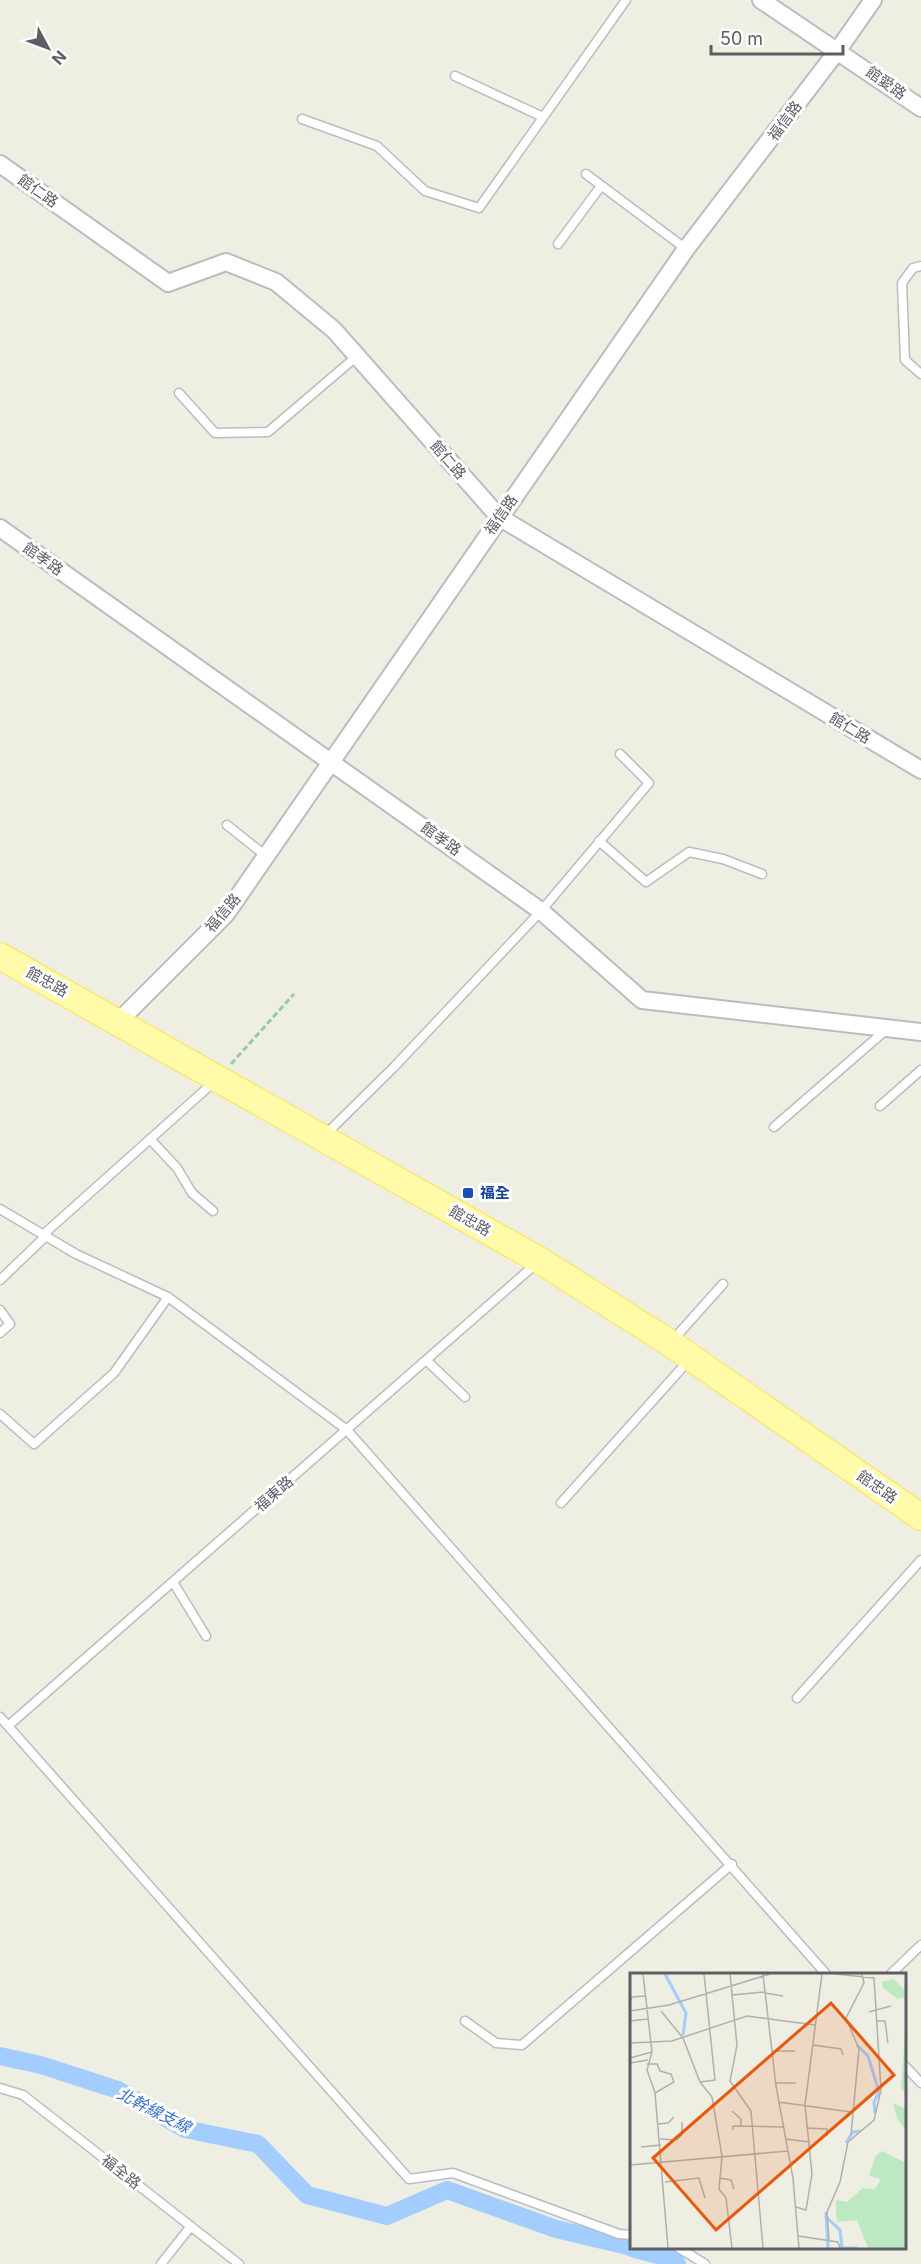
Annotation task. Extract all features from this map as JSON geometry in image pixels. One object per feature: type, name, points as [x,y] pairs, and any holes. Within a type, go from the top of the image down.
[{"type":"main road","name":"館忠路","points":[[0,956],[219,1077],[539,1260],[670,1343],[921,1517]]},
{"type":"street","name":"館愛路","points":[[761,0],[921,108]]},
{"type":"street","name":"福信路","points":[[119,1021],[226,914],[499,517],[687,249],[838,50],[873,0]]},
{"type":"street","name":"館仁路","points":[[0,164],[168,283],[226,262],[276,282],[334,330],[499,517],[921,770]]},
{"type":"street","name":"館孝路","points":[[0,528],[331,760],[541,911],[642,1000],[921,1032]]},
{"type":"lane","points":[[302,119],[377,146],[425,191],[478,208],[626,0]]},
{"type":"lane","points":[[455,76],[543,117]]},
{"type":"lane","points":[[586,174],[687,249]]},
{"type":"lane","points":[[558,244],[601,186]]},
{"type":"lane","points":[[921,266],[913,268],[902,284],[905,360],[921,374]]},
{"type":"lane","points":[[179,393],[215,433],[268,432],[357,356]]},
{"type":"lane","points":[[323,1137],[394,1066],[541,911],[649,783],[620,754]]},
{"type":"lane","points":[[227,825],[266,856]]},
{"type":"lane","points":[[599,841],[646,882],[689,852],[723,859],[762,874]]},
{"type":"lane","points":[[774,1127],[888,1028]]},
{"type":"lane","points":[[879,1106],[921,1070]]},
{"type":"lane","points":[[0,1280],[46,1234],[219,1077]]},
{"type":"lane","points":[[150,1139],[177,1168],[192,1193],[213,1211]]},
{"type":"lane","points":[[0,1209],[46,1234],[76,1254],[168,1297],[347,1430],[732,1864],[825,1973]]},
{"type":"lane","name":"福東路","points":[[8,1726],[539,1260]]},
{"type":"lane","points":[[670,1343],[723,1284]]},
{"type":"lane","points":[[0,1414],[34,1444],[114,1373],[168,1297]]},
{"type":"lane","points":[[0,1310],[10,1323],[0,1333]]},
{"type":"lane","points":[[561,1503],[691,1358]]},
{"type":"lane","points":[[426,1360],[465,1397]]},
{"type":"lane","points":[[797,1698],[921,1560]]},
{"type":"lane","points":[[173,1582],[206,1636]]},
{"type":"lane","points":[[0,1717],[409,2180],[453,2173],[619,2234],[630,2235]]},
{"type":"lane","points":[[465,2021],[496,2043],[522,2045],[732,1864]]},
{"type":"lane","points":[[892,1973],[921,1945]]},
{"type":"lane","points":[[906,2067],[921,2084]]},
{"type":"lane","name":"福全路","points":[[0,2088],[23,2095],[239,2264]]},
{"type":"lane","points":[[161,2264],[191,2226]]},
{"type":"lane","points":[[682,2249],[705,2264]]},
{"type":"path","points":[[219,1077],[294,994]]},
{"type":"waterway","name":"北幹線支線","points":[[0,2056],[41,2065],[118,2090],[185,2129],[258,2144],[307,2195],[387,2216],[447,2190],[556,2229],[630,2247]]},
{"type":"waterway","name":"北幹線支線","points":[[636,2249],[672,2259],[677,2264]]},
{"type":"place","name":"福全","points":[[468,1193]]}]
